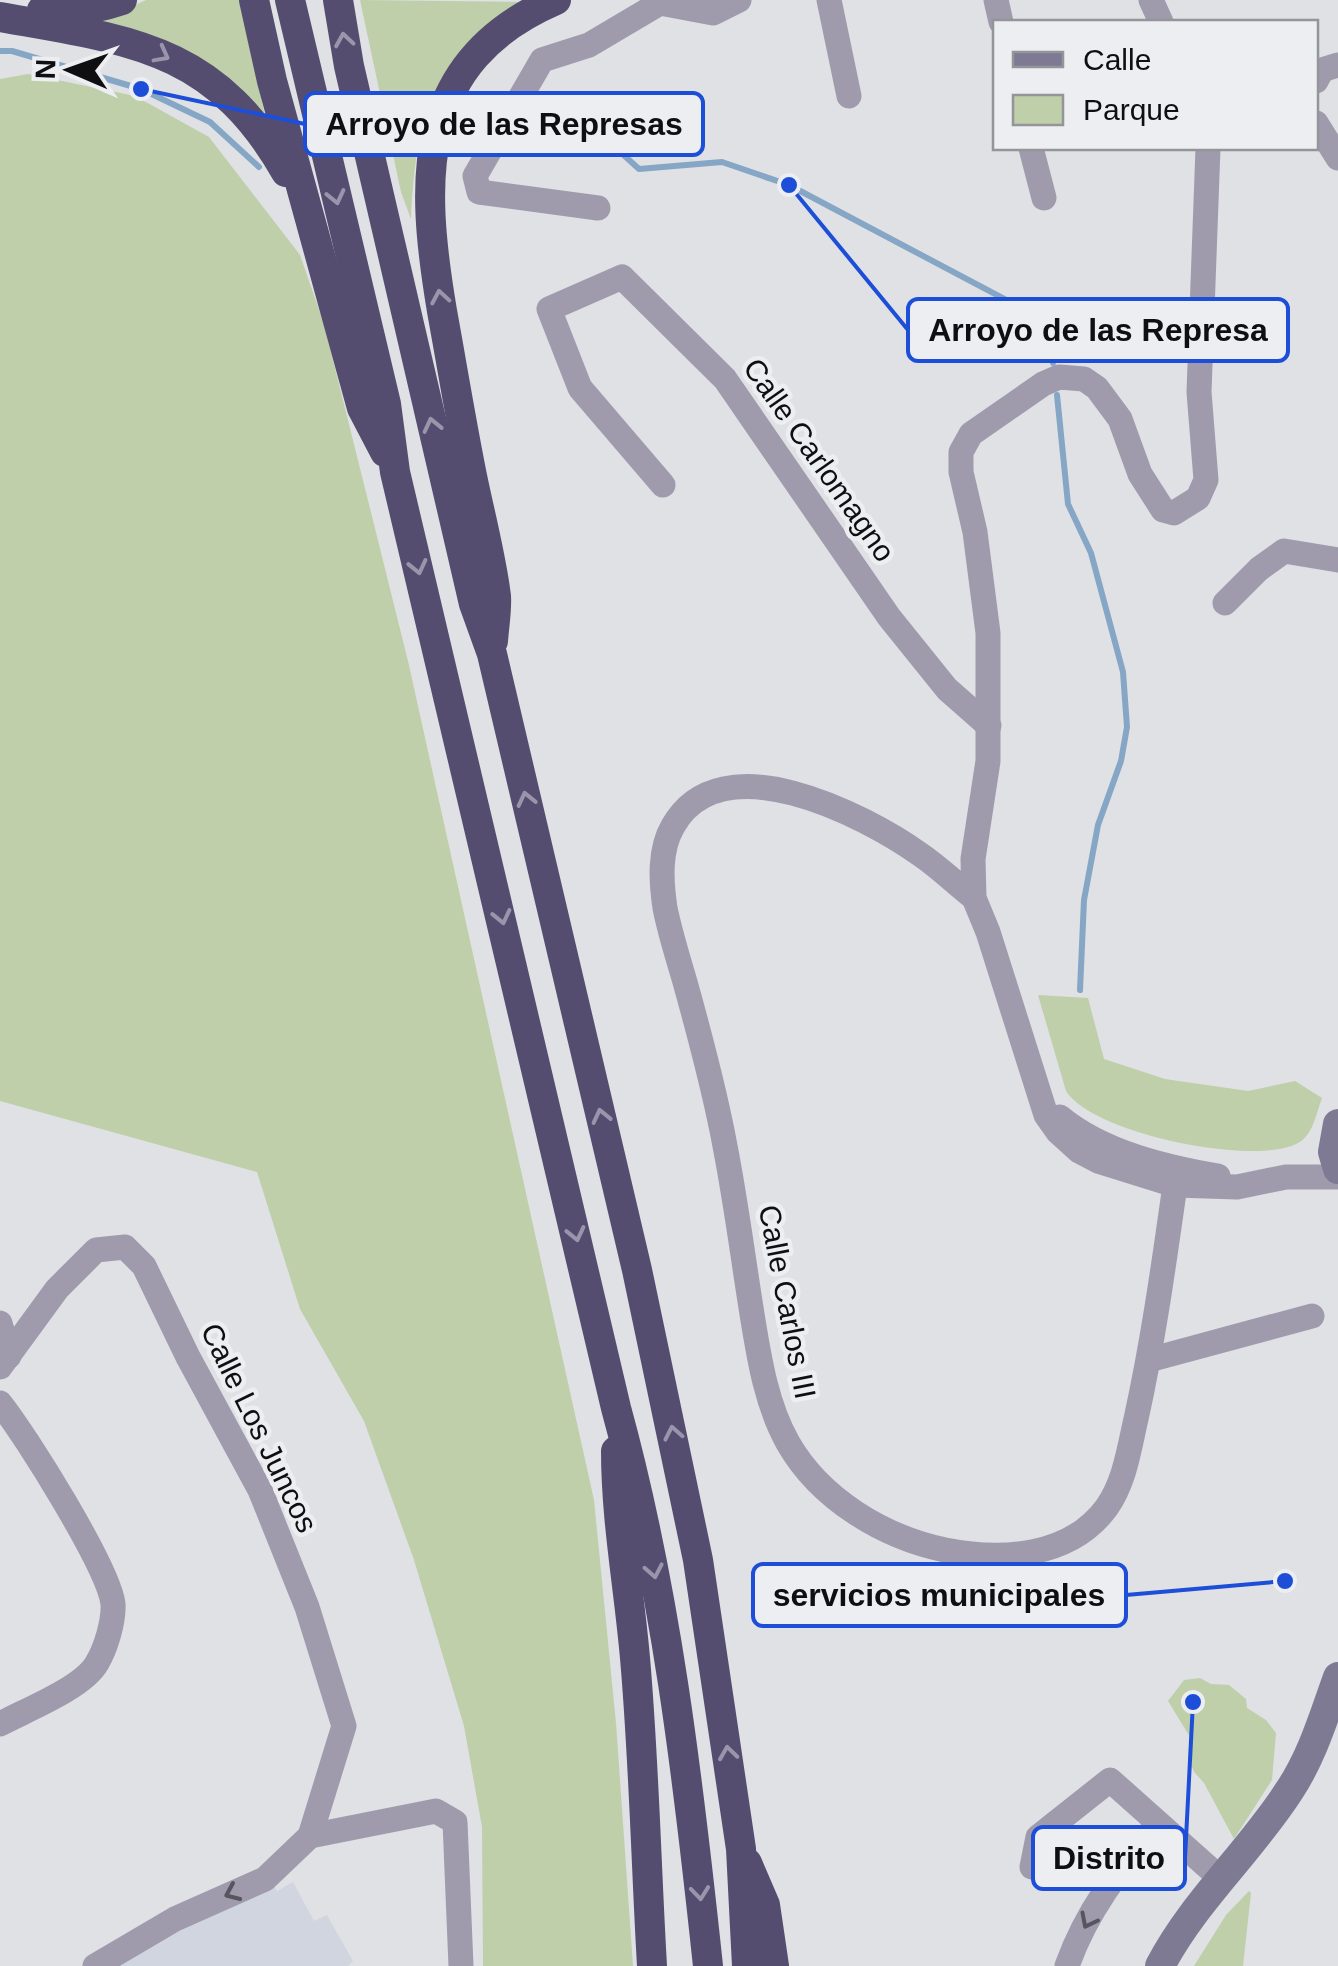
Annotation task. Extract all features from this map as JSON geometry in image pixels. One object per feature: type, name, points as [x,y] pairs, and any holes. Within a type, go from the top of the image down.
[{"type":"highway","points":[[0,4],[58,12],[103,7],[122,0]]},
{"type":"highway","points":[[254,0],[272,80],[362,408],[396,472]]},
{"type":"highway","points":[[290,0],[386,404],[396,472],[638,1488],[683,1751],[708,1966]]},
{"type":"highway","points":[[338,0],[348,66],[474,604],[492,654],[673,1433],[704,1596],[741,1850],[747,1966]]},
{"type":"highway","points":[[492,654],[496,599],[462,430],[431,244],[428,176],[440,119],[455,83],[473,57],[502,29],[556,0]]},
{"type":"highway","points":[[0,16],[147,47],[207,79],[242,108],[270,144],[308,210]]},
{"type":"highway","points":[[616,1408],[616,1492],[636,1661],[652,1966]]},
{"type":"highway","points":[[741,1850],[764,1905],[774,1966]]},
{"type":"main road","points":[[1160,1966],[1183,1924],[1289,1792],[1312,1747],[1338,1678]]},
{"type":"street","points":[[598,208],[480,192],[476,176],[542,60],[589,45],[660,3],[714,14],[739,0]]},
{"type":"street","points":[[829,0],[849,96]]},
{"type":"street","points":[[1318,77],[1322,70],[1338,65]]},
{"type":"street","points":[[1318,127],[1338,158]]},
{"type":"street","points":[[1032,150],[1044,198]]},
{"type":"street","points":[[1208,150],[1199,392],[1206,480],[1198,498],[1174,513],[1163,510],[1140,474],[1120,420],[1109,403],[1084,379],[1072,376],[1043,384],[991,418],[971,434],[961,452],[988,634],[990,726],[973,859],[974,898],[1046,1115],[1058,1132],[1176,1185],[1237,1187],[1286,1177],[1338,1177]]},
{"type":"street","name":"Calle Carlomagno","points":[[662,485],[580,388],[549,309],[622,276],[725,379],[889,618],[947,689],[990,726]]},
{"type":"street","points":[[1226,604],[1258,569],[1284,551],[1338,560]]},
{"type":"street","name":"Calle Carlos III","points":[[974,898],[904,844],[840,810],[754,786],[729,786],[705,792],[686,806],[671,828],[663,852],[666,910],[725,1144],[760,1363],[774,1414],[807,1472],[856,1513],[895,1534],[988,1558],[1011,1557],[1076,1535],[1094,1522],[1121,1480],[1149,1360],[1176,1185]]},
{"type":"street","points":[[1286,1177],[1336,1144]]},
{"type":"street","points":[[1096,1150],[1259,1181]]},
{"type":"street","points":[[1132,1154],[1176,1185]]},
{"type":"street","points":[[1176,1185],[1204,1173]]},
{"type":"street","name":"Calle Los Juncos","points":[[4,1361],[58,1290],[96,1250],[124,1247],[144,1266],[260,1490],[307,1606],[344,1726],[310,1836]]},
{"type":"street","points":[[1149,1360],[1312,1316]]},
{"type":"street","points":[[0,1323],[4,1361]]},
{"type":"street","points":[[0,1403],[98,1560],[113,1604],[97,1664],[83,1679],[0,1724]]},
{"type":"street","points":[[1032,1868],[1038,1837],[1110,1780],[1220,1878]]},
{"type":"street","points":[[95,1966],[175,1919],[264,1879],[310,1836],[436,1811],[454,1822],[461,1966]]},
{"type":"street","points":[[1067,1966],[1099,1899],[1125,1861],[1158,1824]]},
{"type":"shaded area","points":[[293,1882],[314,1921],[327,1915],[353,1961],[348,1966],[118,1966],[272,1883],[277,1891]]},
{"type":"green space","points":[[146,0],[240,0],[265,116],[62,22]]},
{"type":"green space","points":[[360,0],[523,2],[468,46],[435,94],[418,150],[411,219],[401,192]]},
{"type":"green space","points":[[28,74],[135,96],[209,137],[300,255],[324,324],[408,661],[594,1500],[616,1723],[633,1966],[483,1966],[482,1827],[464,1726],[414,1560],[364,1421],[300,1309],[257,1172],[0,1101],[0,79]]},
{"type":"green space","points":[[1038,995],[1088,998],[1104,1059],[1165,1079],[1248,1091],[1295,1081],[1322,1098],[1313,1124],[1296,1144],[1245,1151],[1174,1142],[1107,1120],[1082,1106],[1066,1091]]},
{"type":"green space","points":[[1200,1678],[1211,1684],[1229,1685],[1246,1699],[1247,1708],[1266,1720],[1276,1733],[1272,1780],[1234,1839],[1194,1772],[1188,1756],[1190,1737],[1168,1701],[1184,1680]]},
{"type":"green space","points":[[1249,1891],[1243,1966],[1194,1966],[1226,1915]]},
{"type":"waterway","points":[[0,51],[12,51],[141,89],[210,122],[259,167]]},
{"type":"waterway","points":[[524,106],[574,110],[639,169],[722,162],[789,185],[1046,321],[1053,363]]},
{"type":"waterway","points":[[1057,395],[1068,504],[1091,553],[1123,672],[1127,727],[1121,761],[1098,825],[1084,900],[1080,990]]},
{"type":"place","name":"Arroyo de las Represas","points":[[141,89]]},
{"type":"place","name":"Arroyo de las Represa","points":[[789,185]]},
{"type":"place","name":"servicios municipales","points":[[1285,1581]]},
{"type":"place","name":"Distrito","points":[[1193,1702]]}]
